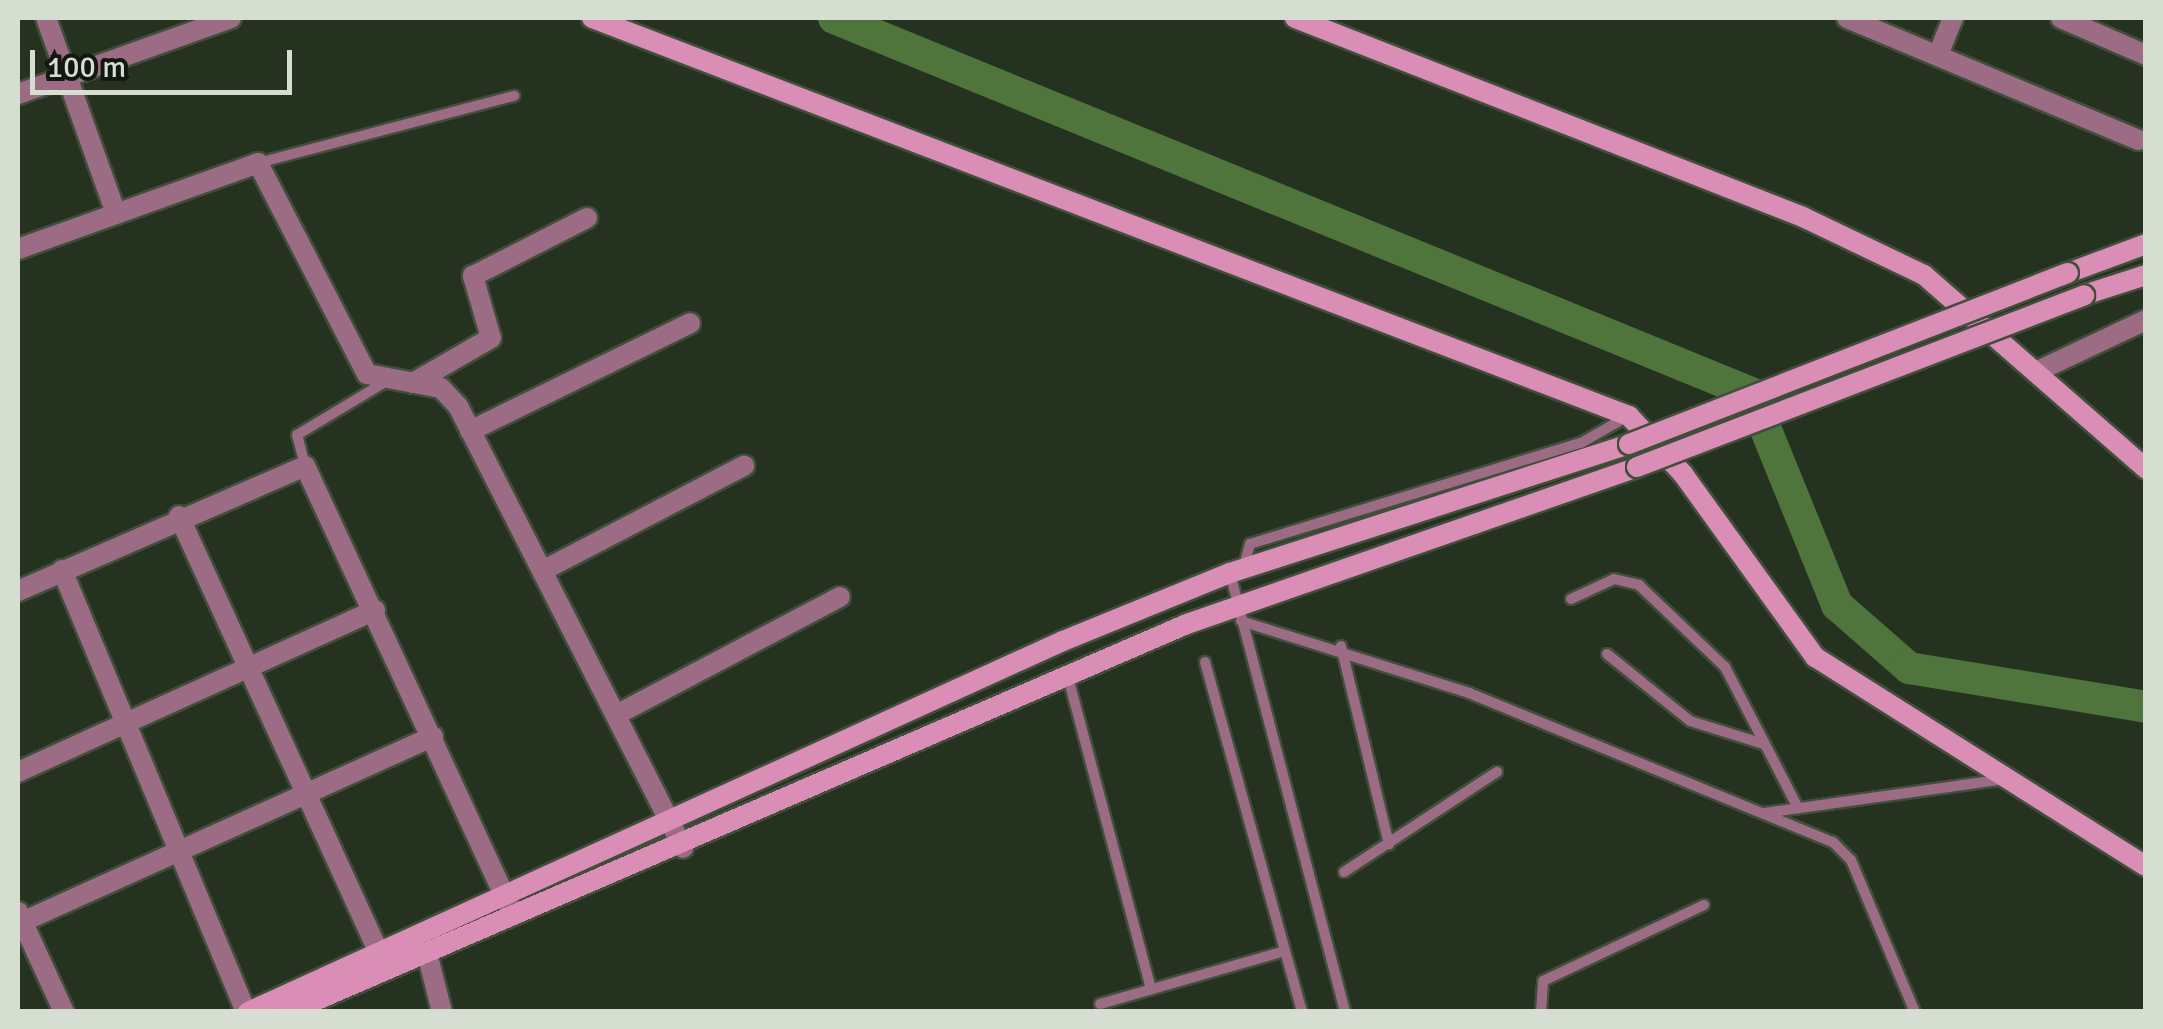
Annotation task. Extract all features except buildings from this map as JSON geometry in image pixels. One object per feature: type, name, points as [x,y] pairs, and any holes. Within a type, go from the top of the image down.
[{"type":"street","points":[[46,18],[116,214]]},
{"type":"street","points":[[18,94],[231,18]]},
{"type":"street","points":[[592,18],[1628,416],[1683,474],[1815,656],[1999,780],[2146,866]]},
{"type":"street","points":[[1295,18],[1837,234],[1937,282],[2040,370],[2146,469]]},
{"type":"street","points":[[1847,18],[2138,140]]},
{"type":"street","points":[[1938,54],[1952,18]]},
{"type":"street","points":[[2061,18],[2146,55]]},
{"type":"street","points":[[18,249],[258,163],[339,326],[382,384],[440,388],[470,431],[683,848]]},
{"type":"street","points":[[411,384],[491,338],[473,276],[587,218]]},
{"type":"street","points":[[286,1005],[380,953],[672,824],[1062,641],[1236,571],[1629,444],[2146,244]]},
{"type":"street","points":[[62,570],[186,852],[247,1012],[286,1005],[428,957],[1068,677],[2146,275]]},
{"type":"street","points":[[2040,370],[2146,320]]},
{"type":"street","points":[[470,431],[690,323]]},
{"type":"street","points":[[18,590],[179,516],[306,466],[376,610],[516,920]]},
{"type":"street","points":[[542,571],[744,466]]},
{"type":"street","points":[[179,516],[380,953]]},
{"type":"street","points":[[616,715],[840,597]]},
{"type":"street","points":[[18,772],[376,610]]},
{"type":"street","points":[[63,1011],[21,926],[433,736]]},
{"type":"street","points":[[428,957],[442,1012]]},
{"type":"lane","points":[[258,163],[514,96]]},
{"type":"lane","points":[[306,466],[297,434],[382,384]]},
{"type":"lane","points":[[1345,1012],[1239,614],[1236,571],[1250,544],[1581,442],[1628,416]]},
{"type":"lane","points":[[1571,600],[1614,579],[1639,585],[1725,667],[1798,808]]},
{"type":"lane","points":[[1239,614],[1340,646],[1842,849],[1915,1012]]},
{"type":"lane","points":[[1340,646],[1388,844]]},
{"type":"lane","points":[[1607,654],[1690,722],[1764,744]]},
{"type":"lane","points":[[1205,662],[1302,1012]]},
{"type":"lane","points":[[1068,677],[1151,989]]},
{"type":"lane","points":[[1344,872],[1497,772]]},
{"type":"lane","points":[[1763,814],[1999,780]]},
{"type":"lane","points":[[1541,1012],[1543,981],[1704,905]]},
{"type":"lane","points":[[1100,1004],[1285,950]]},
{"type":"waterway","points":[[834,18],[1751,393],[1837,605],[1909,668],[2146,707]]}]
